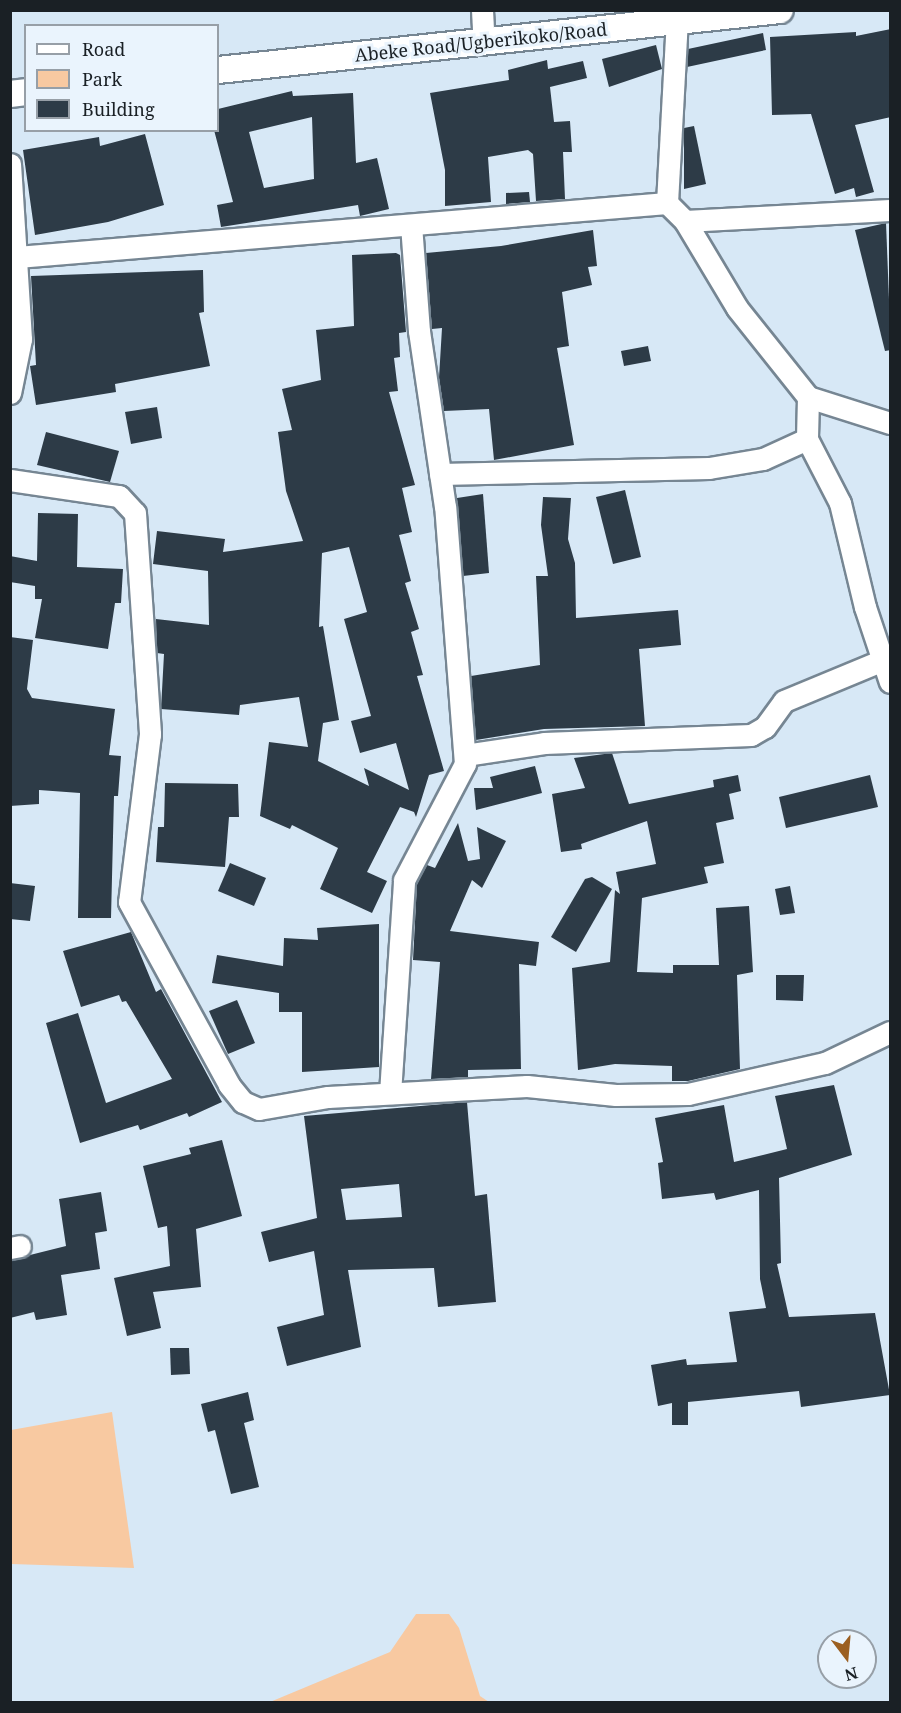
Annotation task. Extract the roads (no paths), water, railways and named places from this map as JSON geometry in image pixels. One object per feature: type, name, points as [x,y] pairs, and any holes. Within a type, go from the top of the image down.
[{"type":"street","points":[[482,10],[484,43]]},
{"type":"street","name":"Abeke Road/Ugberikoko/Road","points":[[219,70],[780,10]]},
{"type":"street","points":[[677,21],[667,203],[685,221],[737,308],[808,398],[891,423]]},
{"type":"street","points":[[10,164],[21,339],[10,393]]},
{"type":"street","points":[[17,257],[667,203]]},
{"type":"street","points":[[685,221],[891,210]]},
{"type":"street","points":[[390,1093],[404,880],[437,810],[458,783],[465,755],[440,474],[419,331],[411,225]]},
{"type":"street","points":[[808,398],[807,439],[840,503],[891,682]]},
{"type":"street","points":[[440,474],[709,468],[763,459],[807,439]]},
{"type":"street","points":[[10,480],[120,496],[135,513],[150,734],[129,902],[229,1085],[243,1102],[259,1109],[328,1097],[527,1086],[616,1095],[688,1094],[825,1063],[891,1032]]},
{"type":"street","points":[[465,755],[544,743],[751,735],[765,726],[784,701],[884,660]]}]
